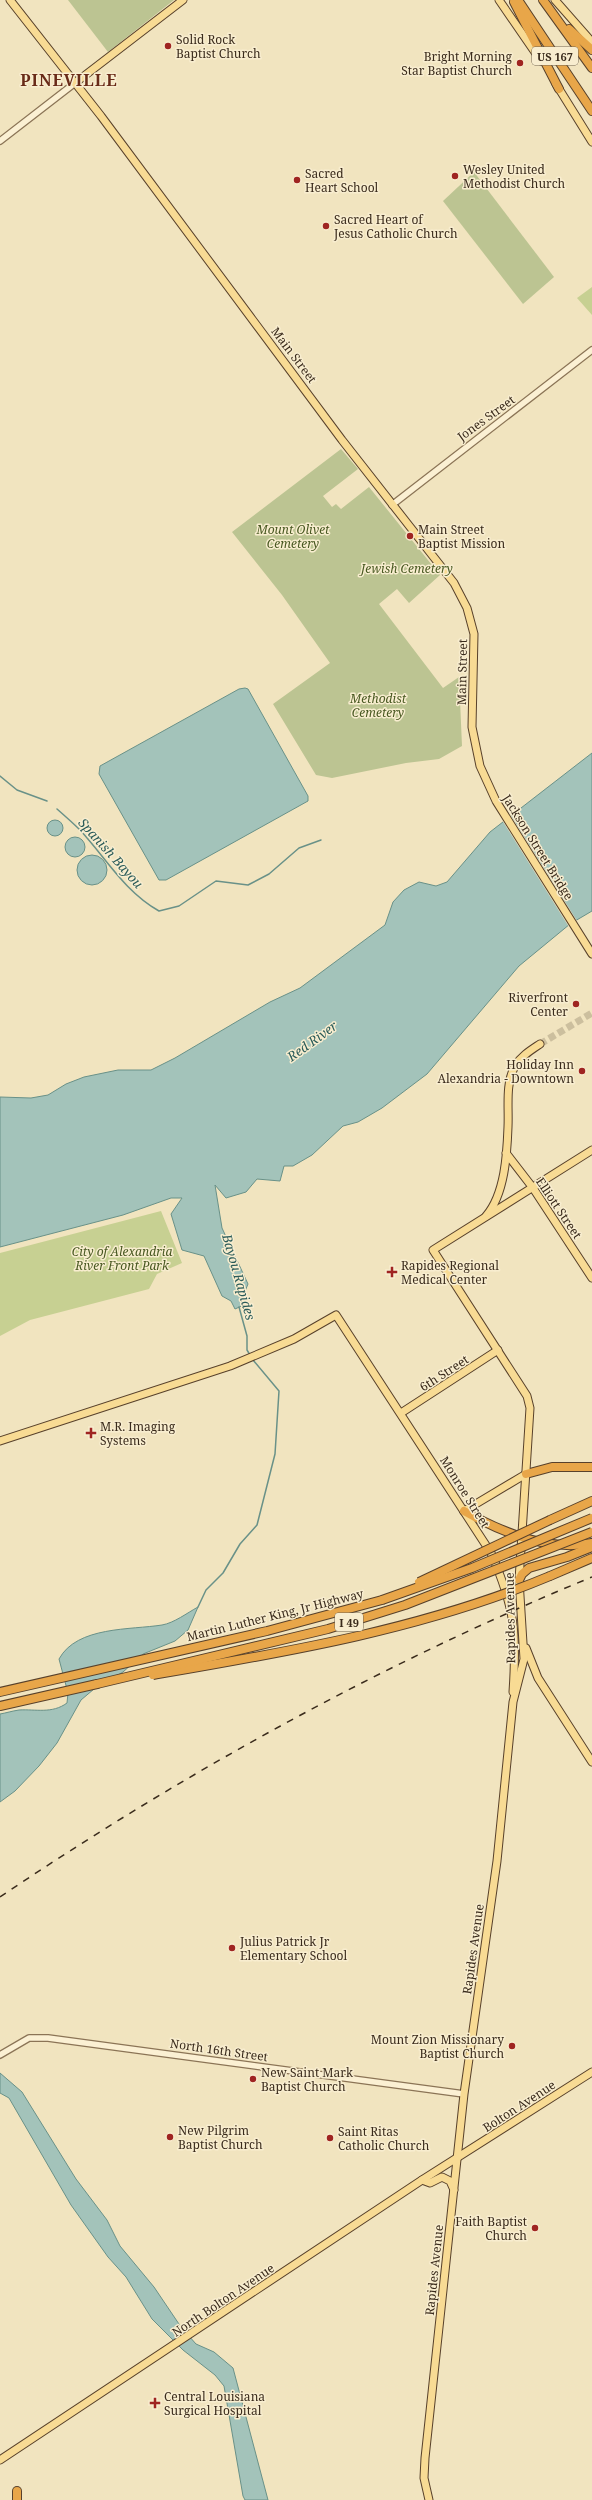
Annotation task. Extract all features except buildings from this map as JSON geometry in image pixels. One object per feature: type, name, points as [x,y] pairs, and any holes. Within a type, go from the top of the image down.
[{"type":"highway","points":[[512,0],[560,89]]},
{"type":"highway","name":"US 167","points":[[518,0],[592,111]]},
{"type":"highway","name":"US 167","points":[[543,0],[592,68]]},
{"type":"highway","points":[[557,19],[592,50]]},
{"type":"highway","points":[[526,1474],[552,1467],[592,1467]]},
{"type":"highway","points":[[382,1600],[592,1500]]},
{"type":"highway","points":[[464,1511],[522,1536],[563,1546],[592,1543]]},
{"type":"highway","name":"Martin Luther King, Jr Highway","points":[[0,1692],[267,1631],[382,1600],[472,1568],[592,1518]]},
{"type":"highway","name":"Martin Luther King, Jr Highway","points":[[0,1706],[328,1629],[390,1610],[592,1532]]},
{"type":"highway","points":[[519,1580],[522,1574],[529,1568],[567,1557],[592,1547]]},
{"type":"highway","points":[[97,1684],[297,1650],[365,1635],[449,1612],[550,1576],[592,1558]]},
{"type":"highway","points":[[17,2490],[17,2500]]},
{"type":"main road","name":"Main Street","points":[[10,0],[75,83],[392,505],[454,583],[467,608],[474,634],[472,727],[477,755]]},
{"type":"main road","points":[[75,83],[183,0]]},
{"type":"main road","points":[[499,0],[560,89],[592,142]]},
{"type":"main road","points":[[555,0],[592,42]]},
{"type":"main road","name":"Jackson Street Bridge","points":[[477,755],[483,776],[496,801],[590,951]]},
{"type":"main road","points":[[483,1219],[496,1198],[506,1153],[508,1088],[512,1074],[519,1060],[540,1044]]},
{"type":"main road","points":[[498,1350],[433,1250],[592,1150]]},
{"type":"main road","name":"Elliott Street","points":[[506,1153],[533,1188],[592,1278]]},
{"type":"main road","name":"Monroe Street","points":[[0,1442],[230,1366],[314,1329],[336,1315],[492,1553],[504,1582],[512,1611],[516,1654],[513,1702]]},
{"type":"main road","name":"Rapides Avenue","points":[[429,2500],[424,2478],[425,2458],[464,2094],[497,1861],[513,1702],[524,1659],[519,1580],[529,1400],[498,1350]]},
{"type":"main road","name":"6th Street","points":[[401,1413],[498,1350]]},
{"type":"main road","points":[[464,1511],[526,1474]]},
{"type":"main road","points":[[523,1635],[528,1656],[538,1678],[592,1762]]},
{"type":"main road","name":"Bolton Avenue","points":[[458,2159],[592,2072]]},
{"type":"main road","name":"North Bolton Avenue","points":[[0,2461],[422,2180],[458,2159]]},
{"type":"main road","points":[[422,2180],[430,2183],[442,2177],[447,2179],[454,2191]]},
{"type":"street","points":[[0,141],[75,83]]},
{"type":"street","name":"Jones Street","points":[[392,505],[592,350]]},
{"type":"street","name":"North 16th Street","points":[[0,2055],[29,2038],[67,2040],[464,2094]]},
{"type":"green space","points":[[68,0],[174,0],[108,52]]},
{"type":"green space","points":[[474,172],[554,277],[523,304],[443,201]]},
{"type":"green space","points":[[592,287],[592,315],[577,298]]},
{"type":"green space","name":"Methodist Cemetery","points":[[341,449],[358,469],[323,496],[332,507],[336,504],[341,509],[369,487],[440,575],[409,603],[397,589],[379,604],[443,688],[459,677],[462,746],[439,759],[406,763],[332,778],[316,775],[273,704],[330,663],[282,595],[232,532]]},
{"type":"green space","name":"City of Alexandria River Front Park","points":[[161,1211],[182,1263],[157,1274],[149,1289],[30,1320],[0,1336],[0,1253]]},
{"type":"water","points":[[239,689],[248,689],[308,796],[308,801],[166,880],[159,880],[99,774],[100,766]]},
{"type":"water","name":"Red River","points":[[592,753],[592,911],[570,924],[519,966],[427,1074],[382,1108],[358,1122],[343,1126],[312,1155],[293,1166],[284,1166],[280,1181],[257,1179],[246,1192],[226,1198],[215,1185],[222,1228],[248,1284],[243,1296],[244,1305],[235,1309],[231,1301],[222,1296],[204,1256],[182,1250],[171,1214],[182,1198],[171,1198],[123,1215],[0,1247],[0,1097],[31,1098],[48,1095],[66,1084],[84,1077],[118,1070],[151,1070],[175,1058],[270,1002],[300,988],[385,925],[393,902],[404,890],[419,882],[436,886],[447,882],[490,832]]},
{"type":"water","points":[[55,820],[62,825],[63,828],[58,835],[55,836],[48,831],[47,828],[52,821]]},
{"type":"water","points":[[75,837],[82,840],[85,847],[82,854],[75,857],[68,854],[65,847],[68,840]]},
{"type":"water","points":[[92,855],[102,860],[107,870],[102,880],[92,885],[82,880],[77,870],[82,860]]},
{"type":"water","points":[[198,1607],[188,1630],[175,1641],[143,1654],[123,1672],[94,1689],[81,1700],[57,1743],[39,1766],[15,1791],[0,1802],[0,1714],[19,1710],[50,1710],[56,1709],[67,1703],[68,1693],[59,1659],[67,1648],[78,1640],[91,1635],[121,1629],[167,1624]]},
{"type":"water","points":[[0,2073],[22,2092],[76,2179],[107,2220],[120,2246],[154,2287],[181,2327],[196,2344],[214,2352],[233,2368],[268,2500],[245,2500],[243,2496],[224,2386],[215,2375],[183,2350],[152,2319],[126,2277],[108,2257],[71,2205],[9,2098],[0,2093]]},
{"type":"pier","points":[[510,814],[577,921],[569,927],[502,820]]},
{"type":"waterway","name":"Spanish Bayou","points":[[0,776],[17,790],[47,801]]},
{"type":"waterway","name":"Spanish Bayou","points":[[57,809],[80,830],[125,884],[159,911],[179,906],[216,881],[248,885],[269,874],[299,848],[321,840]]},
{"type":"waterway","name":"Bayou Rapides","points":[[239,1307],[247,1336],[247,1350],[250,1355]]},
{"type":"waterway","name":"Bayou Rapides","points":[[198,1607],[206,1590],[223,1573],[240,1544],[257,1525],[275,1454],[279,1391],[253,1360]]},
{"type":"tunnel","points":[[540,1044],[592,1013]]},
{"type":"railway","points":[[0,1897],[141,1806],[288,1722],[438,1645],[592,1577]]},
{"type":"place","name":"Solid Rock Baptist Church","points":[[168,46]]},
{"type":"place","name":"Bright Morning Star Baptist Church","points":[[520,63]]},
{"type":"place","name":"Wesley United Methodist Church","points":[[455,176]]},
{"type":"place","name":"Sacred Heart School","points":[[297,180]]},
{"type":"place","name":"Sacred Heart of Jesus Catholic Church","points":[[326,226]]},
{"type":"place","name":"Main Street Baptist Mission","points":[[410,536]]},
{"type":"place","name":"Riverfront Center","points":[[576,1004]]},
{"type":"place","name":"Holiday Inn Alexandria - Downtown","points":[[582,1071]]},
{"type":"place","name":"Rapides Regional Medical Center","points":[[392,1272]]},
{"type":"place","name":"M.R. Imaging Systems","points":[[91,1433]]},
{"type":"place","name":"Julius Patrick Jr Elementary School","points":[[232,1948]]},
{"type":"place","name":"Mount Zion Missionary Baptist Church","points":[[512,2046]]},
{"type":"place","name":"New Saint Mark Baptist Church","points":[[253,2079]]},
{"type":"place","name":"New Pilgrim Baptist Church","points":[[170,2137]]},
{"type":"place","name":"Saint Ritas Catholic Church","points":[[330,2138]]},
{"type":"place","name":"Faith Baptist Church","points":[[535,2228]]},
{"type":"place","name":"Central Louisiana Surgical Hospital","points":[[155,2403]]},
{"type":"district","name":"PINEVILLE","points":[[69,80]]},
{"type":"park label","name":"Mount Olivet Cemetery","points":[[293,536]]},
{"type":"park label","name":"Jewish Cemetery","points":[[407,568]]}]
